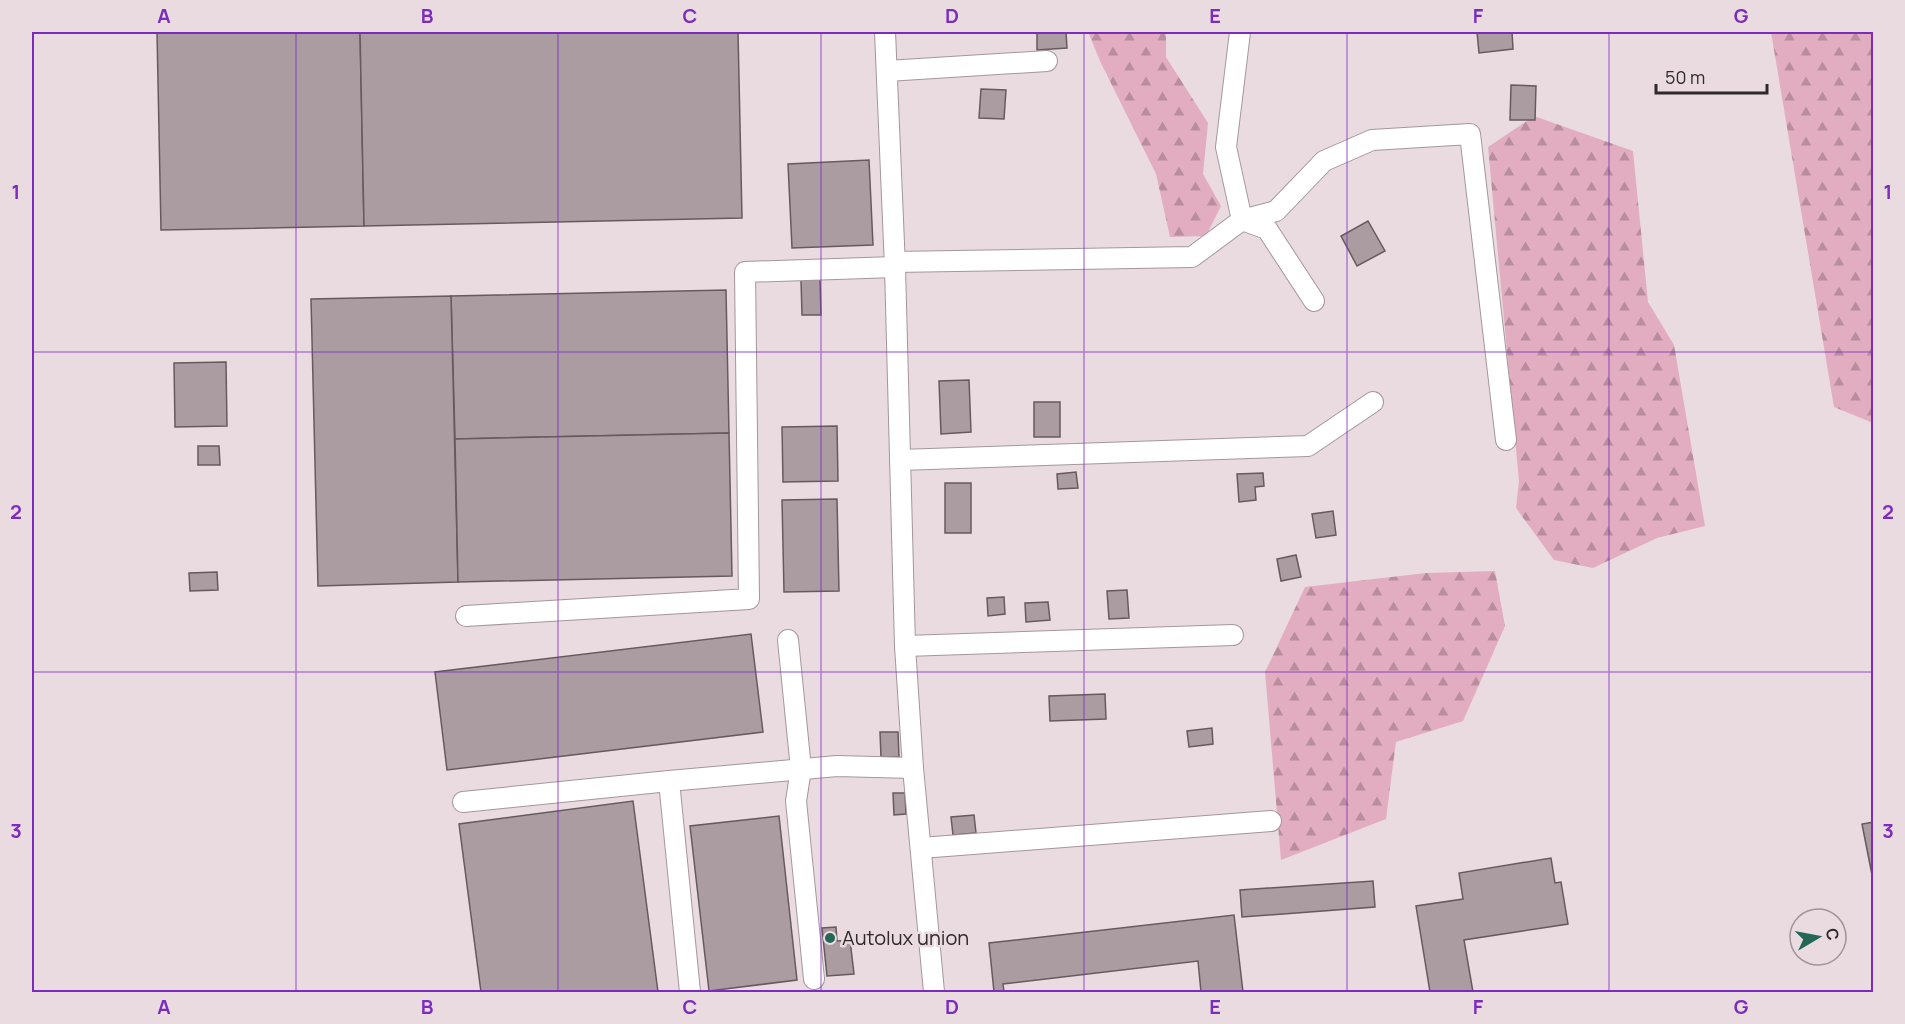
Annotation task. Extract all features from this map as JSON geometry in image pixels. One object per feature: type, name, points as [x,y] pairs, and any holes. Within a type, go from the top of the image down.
[{"type":"street","points":[[885,32],[895,264],[905,646],[934,993]]},
{"type":"street","points":[[1240,32],[1226,147],[1242,220]]},
{"type":"street","points":[[887,71],[1047,61]]},
{"type":"street","points":[[466,616],[750,599],[745,272],[895,264],[1192,257],[1242,220],[1276,211],[1324,161],[1372,140],[1470,134],[1506,440]]},
{"type":"street","points":[[1242,220],[1267,229],[1314,301]]},
{"type":"street","points":[[900,460],[1308,446],[1373,402]]},
{"type":"street","points":[[905,646],[1233,635]]},
{"type":"street","points":[[788,640],[801,769],[796,801],[814,979]]},
{"type":"street","points":[[463,802],[837,766],[914,768]]},
{"type":"street","points":[[669,781],[690,993]]},
{"type":"street","points":[[921,848],[1271,821]]},
{"type":"green space","points":[[1088,32],[1166,32],[1166,57],[1208,123],[1203,174],[1221,206],[1206,236],[1170,237],[1156,174]]},
{"type":"green space","points":[[1771,32],[1873,32],[1873,423],[1834,407]]},
{"type":"green space","points":[[1534,116],[1633,151],[1648,302],[1674,345],[1705,526],[1657,538],[1593,568],[1554,560],[1516,508],[1519,481],[1488,147]]},
{"type":"green space","points":[[1495,571],[1505,626],[1463,721],[1396,742],[1386,819],[1281,860],[1265,672],[1305,587],[1426,573]]},
{"type":"building","points":[[157,32],[360,32],[364,226],[161,230]]},
{"type":"building","points":[[360,32],[738,32],[742,218],[364,226]]},
{"type":"building","points":[[1037,32],[1066,32],[1067,48],[1037,50]]},
{"type":"building","points":[[1477,32],[1512,32],[1513,49],[1479,53]]},
{"type":"building","points":[[1511,85],[1536,86],[1535,120],[1510,120]]},
{"type":"building","points":[[981,89],[1006,90],[1004,119],[979,118]]},
{"type":"building","points":[[869,160],[873,245],[792,248],[788,164]]},
{"type":"building","points":[[1368,221],[1385,251],[1357,266],[1341,236]]},
{"type":"building","points":[[820,279],[821,315],[802,315],[801,280]]},
{"type":"building","points":[[726,290],[729,433],[455,439],[451,296]]},
{"type":"building","points":[[451,296],[458,582],[318,586],[311,299]]},
{"type":"building","points":[[226,362],[227,426],[175,427],[174,363]]},
{"type":"building","points":[[969,380],[971,432],[941,434],[939,381]]},
{"type":"building","points":[[1034,402],[1060,402],[1060,437],[1034,437]]},
{"type":"building","points":[[837,426],[838,481],[783,482],[782,427]]},
{"type":"building","points":[[729,433],[732,576],[458,582],[455,439]]},
{"type":"building","points":[[198,446],[219,446],[220,465],[198,465]]},
{"type":"building","points":[[1076,472],[1078,488],[1058,489],[1057,474]]},
{"type":"building","points":[[1263,473],[1264,486],[1255,487],[1256,500],[1239,502],[1237,474]]},
{"type":"building","points":[[945,483],[971,483],[971,533],[945,533]]},
{"type":"building","points":[[837,499],[839,591],[784,592],[782,500]]},
{"type":"building","points":[[1333,511],[1336,535],[1316,538],[1312,514]]},
{"type":"building","points":[[1296,555],[1301,577],[1281,581],[1277,559]]},
{"type":"building","points":[[217,572],[218,590],[190,591],[189,573]]},
{"type":"building","points":[[1127,590],[1129,618],[1109,619],[1107,591]]},
{"type":"building","points":[[1004,597],[1005,614],[988,616],[987,598]]},
{"type":"building","points":[[1048,602],[1050,620],[1026,622],[1025,603]]},
{"type":"building","points":[[751,634],[763,732],[447,770],[435,672]]},
{"type":"building","points":[[1105,694],[1106,719],[1050,721],[1049,696]]},
{"type":"building","points":[[1212,728],[1213,744],[1189,747],[1187,731]]},
{"type":"building","points":[[880,732],[898,732],[899,757],[881,757]]},
{"type":"building","points":[[893,793],[905,793],[906,814],[894,815]]},
{"type":"building","points":[[633,801],[658,992],[481,992],[459,824]]},
{"type":"building","points":[[974,815],[976,833],[953,835],[951,817]]},
{"type":"building","points":[[779,816],[797,980],[709,991],[690,826]]},
{"type":"building","points":[[1874,822],[1874,885],[1862,824]]},
{"type":"building","points":[[1551,858],[1555,883],[1561,882],[1568,924],[1464,940],[1473,992],[1430,992],[1416,906],[1463,899],[1459,873]]},
{"type":"building","points":[[1373,881],[1375,907],[1242,917],[1240,890]]},
{"type":"building","points":[[1234,915],[1243,992],[1201,992],[1198,961],[1003,984],[1004,992],[994,992],[989,943]]},
{"type":"building","points":[[836,927],[837,941],[850,940],[854,974],[827,976],[822,928]]},
{"type":"place","name":"Autolux union","points":[[830,938]]}]
